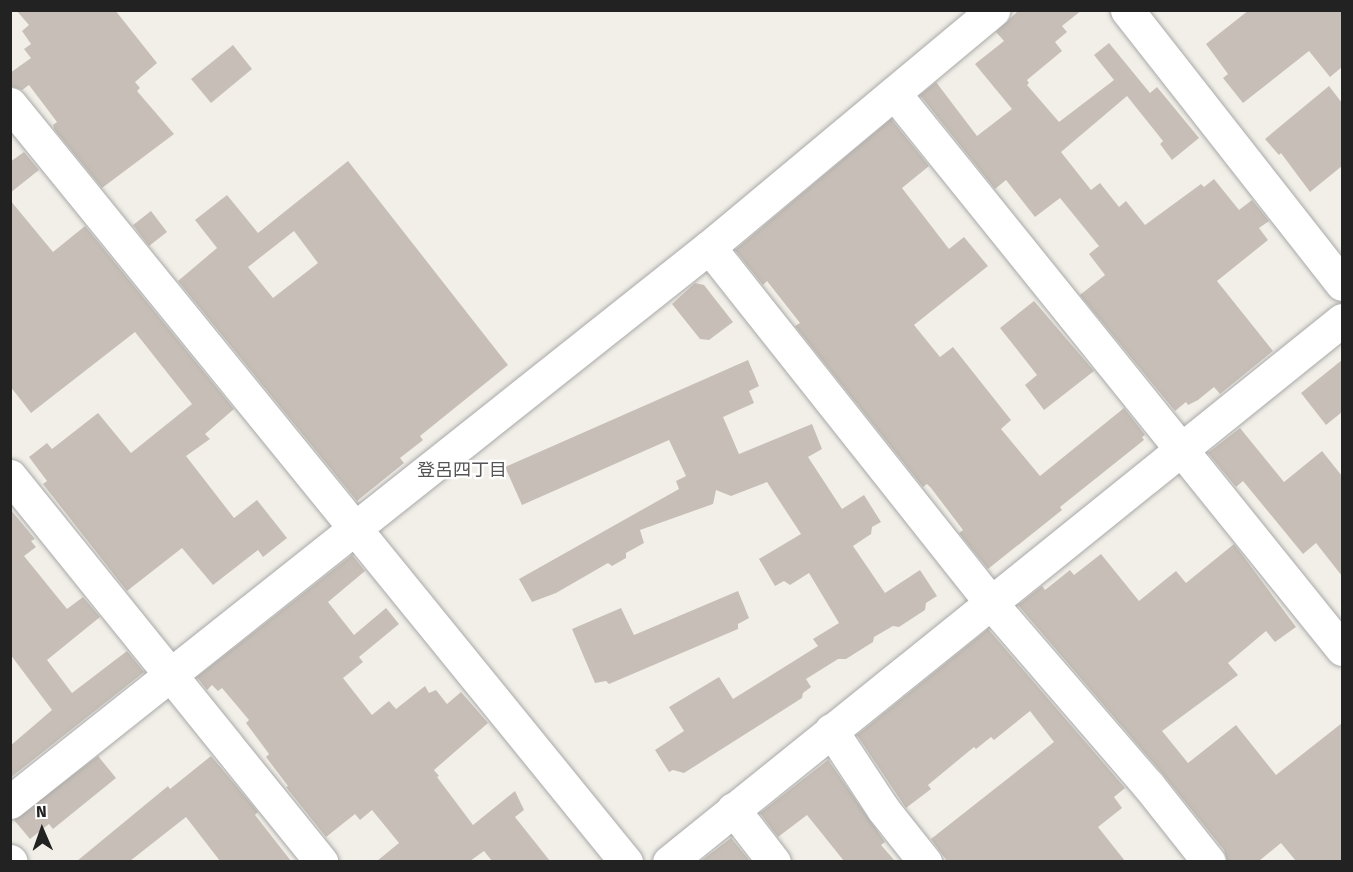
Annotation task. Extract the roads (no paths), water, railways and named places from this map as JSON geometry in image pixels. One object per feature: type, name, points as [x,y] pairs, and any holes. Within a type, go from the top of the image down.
[{"type":"street","points":[[10,802],[709,247],[993,10]]},
{"type":"street","points":[[1127,10],[1342,284]]},
{"type":"street","points":[[894,93],[1342,649]]},
{"type":"street","points":[[10,104],[626,861]]},
{"type":"street","points":[[709,247],[990,602],[1148,785],[1209,861]]},
{"type":"street","points":[[669,861],[1342,320]]},
{"type":"street","points":[[10,476],[322,861]]},
{"type":"street","points":[[831,730],[883,809],[925,861]]},
{"type":"street","points":[[733,809],[774,861]]},
{"type":"district","name":"登呂四丁目","points":[[462,470]]}]
